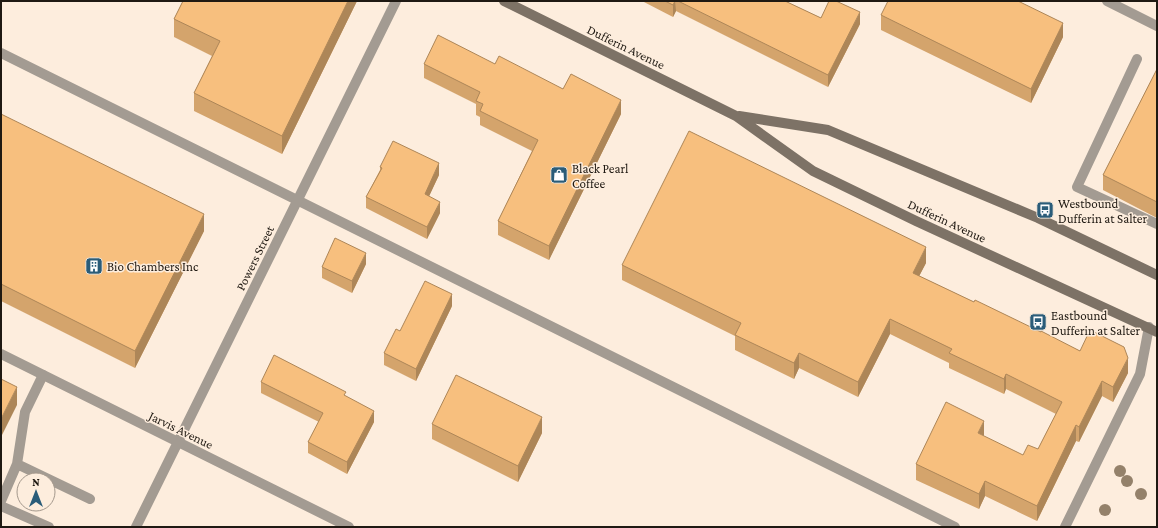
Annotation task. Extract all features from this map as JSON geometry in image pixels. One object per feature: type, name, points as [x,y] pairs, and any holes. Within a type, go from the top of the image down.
[{"type":"main road","name":"Dufferin Avenue","points":[[504,1],[736,116],[814,171],[916,221],[1153,329]]},
{"type":"main road","name":"Dufferin Avenue","points":[[736,116],[828,130],[1038,218],[1157,275]]},
{"type":"street","name":"Powers Street","points":[[136,527],[396,1]]},
{"type":"street","points":[[1107,1],[1157,26]]},
{"type":"street","points":[[1,53],[955,527]]},
{"type":"street","points":[[1137,59],[1078,187],[1157,224]]},
{"type":"street","points":[[1066,527],[1140,374],[1153,329]]},
{"type":"street","name":"Jarvis Avenue","points":[[1,354],[349,527]]},
{"type":"street","points":[[1,501],[17,464],[25,412],[43,375]]},
{"type":"street","points":[[17,464],[90,499]]},
{"type":"street","points":[[1,506],[49,527]]},
{"type":"building","points":[[183,1],[348,1],[282,136],[194,93],[220,41],[174,19]]},
{"type":"building","points":[[665,1],[675,1],[673,5]]},
{"type":"building","points":[[678,1],[785,1],[821,18],[829,1],[836,1],[860,12],[828,75]]},
{"type":"building","points":[[888,1],[1018,1],[1063,23],[1031,89],[881,15]]},
{"type":"building","points":[[438,35],[495,64],[499,56],[563,89],[571,74],[621,100],[549,246],[498,221],[538,140],[480,111],[483,104],[476,101],[480,92],[424,64]]},
{"type":"building","points":[[1157,69],[1157,202],[1103,175]]},
{"type":"building","name":"Bio Chambers Inc","points":[[1,114],[204,214],[135,351],[1,284]]},
{"type":"building","points":[[689,131],[926,247],[913,273],[974,302],[975,300],[1080,351],[1090,330],[1124,347],[1128,358],[1113,387],[1102,381],[1079,427],[1076,425],[1037,506],[985,481],[979,494],[916,464],[946,402],[984,421],[978,433],[1023,455],[1028,445],[1038,449],[1062,402],[1006,374],[1004,379],[949,353],[952,349],[890,319],[858,382],[799,353],[794,363],[735,335],[741,323],[622,265]]},
{"type":"building","points":[[393,141],[439,163],[425,194],[440,202],[427,227],[366,197],[382,168],[380,167]]},
{"type":"building","points":[[335,238],[366,253],[352,281],[322,267]]},
{"type":"building","points":[[425,281],[452,294],[416,369],[384,353],[396,329],[400,331]]},
{"type":"building","points":[[274,355],[346,392],[344,395],[374,411],[347,462],[308,442],[323,413],[261,382]]},
{"type":"building","points":[[456,375],[542,417],[518,466],[432,424]]},
{"type":"building","points":[[1,379],[17,387],[1,419]]},
{"type":"place","name":"Black Pearl Coffee","points":[[559,175]]},
{"type":"place","name":"Westbound Dufferin at Salter","points":[[1045,210]]},
{"type":"place","name":"Bio Chambers Inc","points":[[94,266]]},
{"type":"place","name":"Eastbound Dufferin at Salter","points":[[1038,322]]}]
